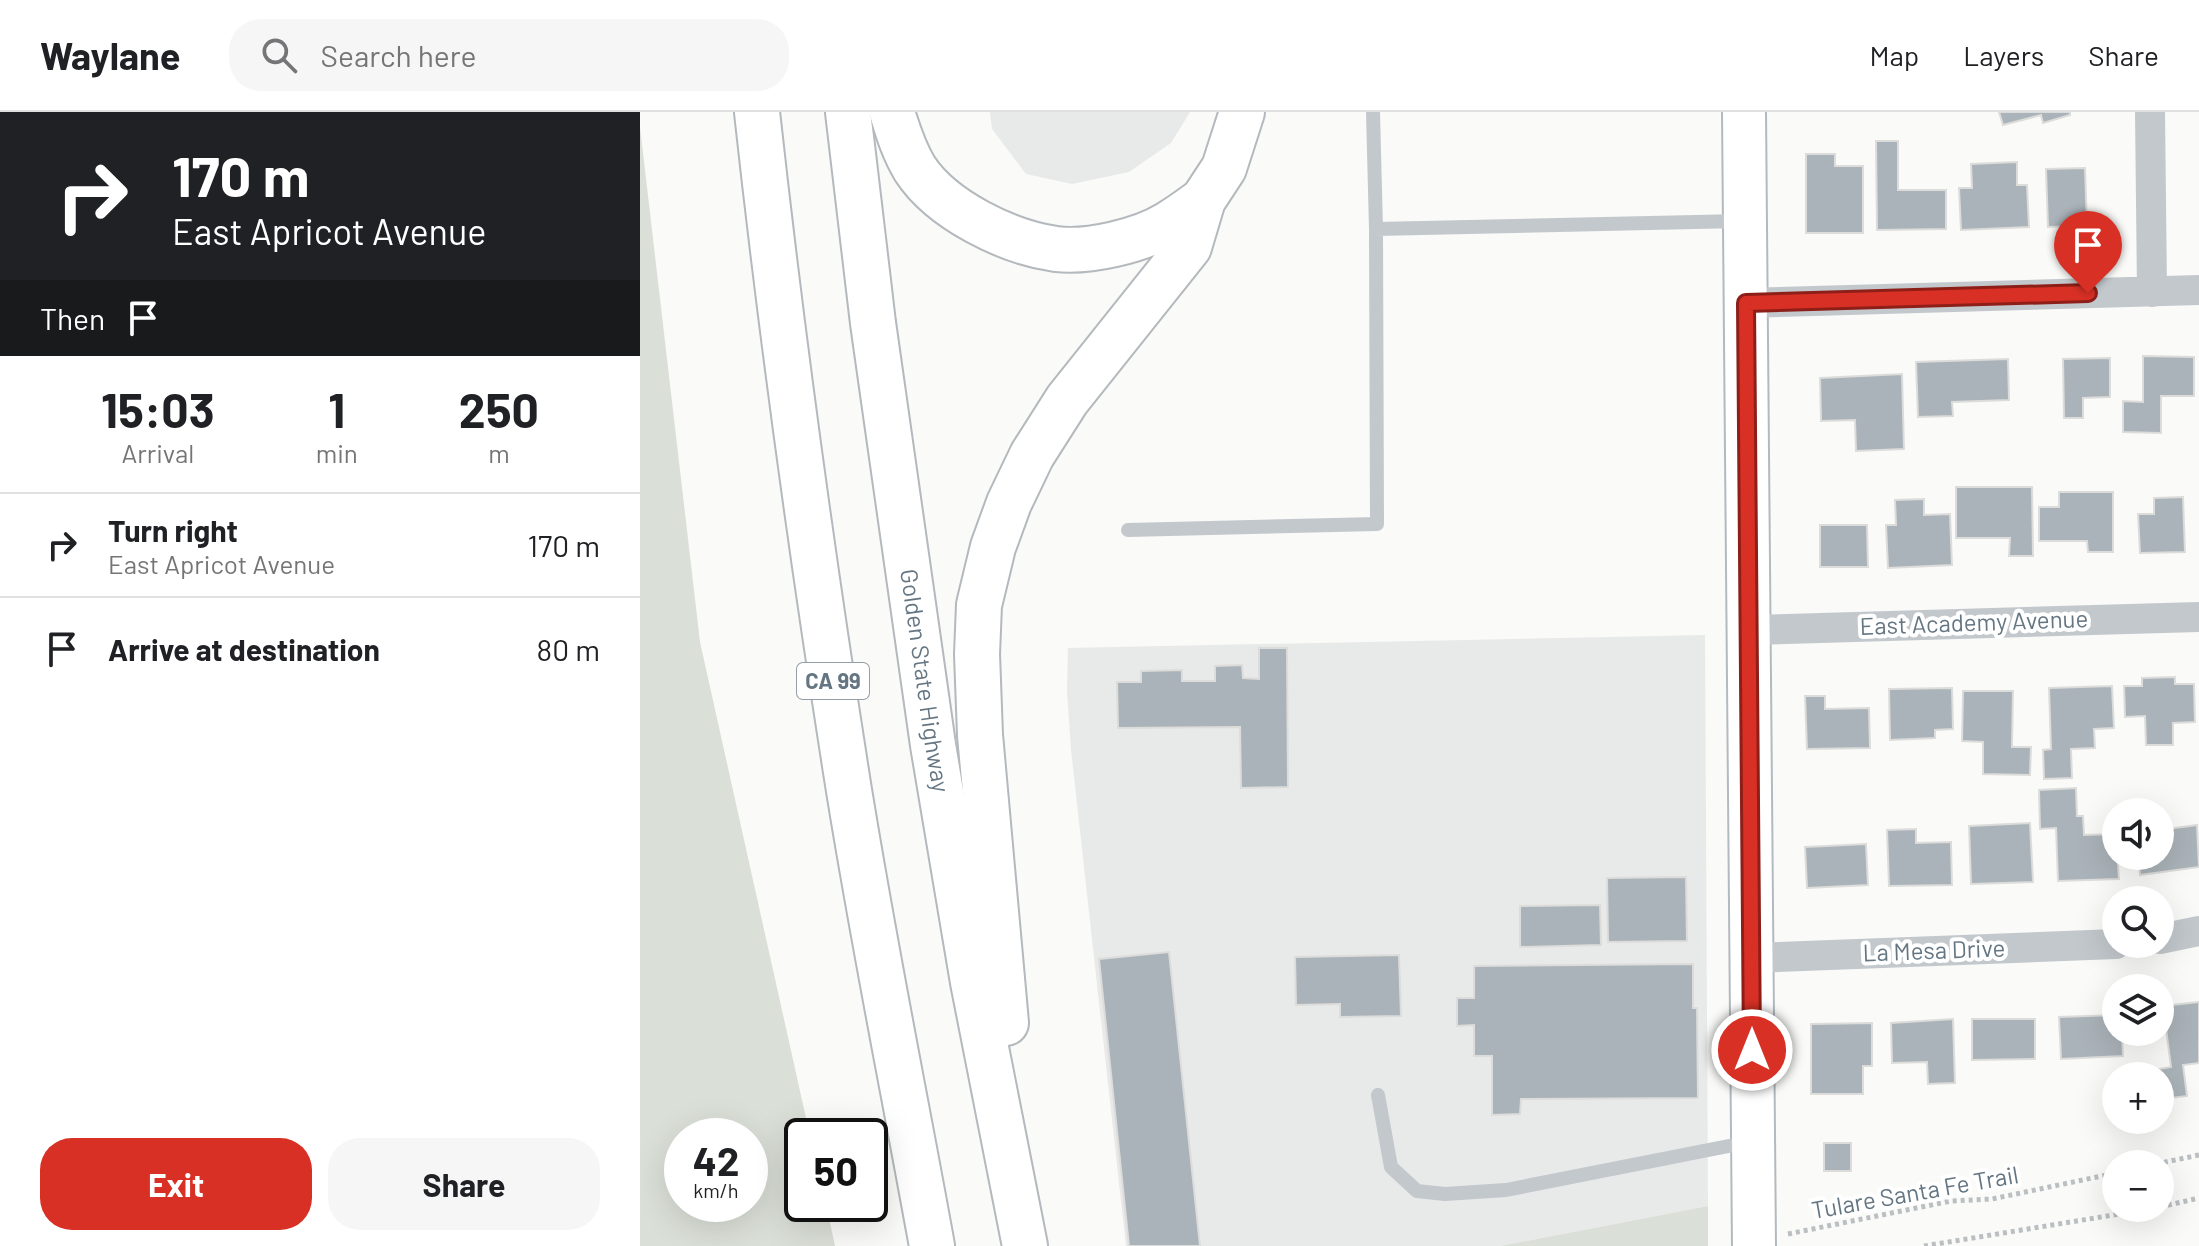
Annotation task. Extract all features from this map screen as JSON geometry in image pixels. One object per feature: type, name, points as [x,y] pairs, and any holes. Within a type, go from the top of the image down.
[{"type":"highway","name":"CA 99","points":[[757,112],[793,405],[845,764],[871,922],[932,1246]]},
{"type":"highway","name":"Golden State Highway","points":[[848,112],[873,323],[926,699],[973,982],[1025,1246]]},
{"type":"highway","points":[[892,112],[902,144],[916,170],[933,190],[955,208],[990,228],[1023,241],[1057,249],[1112,244],[1166,226],[1203,200]]},
{"type":"highway","points":[[1001,1123],[1006,1016],[980,735],[979,605],[993,547],[1009,503],[1032,455],[1067,400],[1189,247],[1203,200],[1224,168],[1242,112]]},
{"type":"main road","points":[[1744,112],[1754,1243]]},
{"type":"street","points":[[2150,112],[2152,292]]},
{"type":"street","points":[[1746,303],[2199,290]]},
{"type":"street","name":"East Academy Avenue","points":[[1750,630],[2199,617]]},
{"type":"street","points":[[2174,936],[2199,931]]},
{"type":"street","name":"La Mesa Drive","points":[[1751,958],[2102,945]]},
{"type":"lane","points":[[1128,530],[1377,524],[1373,112]]},
{"type":"lane","points":[[1376,229],[1745,221]]},
{"type":"lane","points":[[1378,1095],[1391,1167],[1417,1191],[1445,1194],[1506,1190],[1753,1141]]},
{"type":"path","points":[[2174,1160],[2199,1155]]},
{"type":"path","name":"Tulare Santa Fe Trail","points":[[1754,1243],[1951,1201],[1992,1199],[2102,1176]]},
{"type":"path","points":[[2174,1204],[2199,1198]]},
{"type":"path","points":[[1924,1246],[2102,1217]]},
{"type":"shaded area","points":[[990,112],[1190,112],[1171,143],[1129,172],[1072,184],[1026,174],[992,129]]},
{"type":"shaded area","points":[[640,127],[700,642],[806,1118],[784,1118],[784,1222],[830,1222],[835,1246],[640,1246]]},
{"type":"shaded area","points":[[1705,635],[1708,1206],[1500,1246],[1126,1246],[1071,750],[1068,648]]},
{"type":"shaded area","points":[[1708,1206],[1708,1246],[1500,1246]]},
{"type":"building","points":[[1999,112],[2070,112],[2070,115],[2043,123],[2041,115],[2003,125]]},
{"type":"building","points":[[1876,141],[1898,141],[1898,190],[1946,190],[1946,229],[1877,230]]},
{"type":"building","points":[[1806,154],[1835,154],[1835,166],[1863,166],[1863,233],[1806,233]]},
{"type":"building","points":[[2017,162],[2017,185],[2027,185],[2029,227],[1961,230],[1959,188],[1972,188],[1971,164]]},
{"type":"building","points":[[2085,168],[2087,226],[2048,227],[2046,169]]},
{"type":"building","points":[[2143,356],[2194,357],[2194,396],[2161,396],[2161,433],[2123,432],[2123,401],[2143,402]]},
{"type":"building","points":[[2110,358],[2110,397],[2083,398],[2083,418],[2064,418],[2063,359]]},
{"type":"building","points":[[2008,359],[2009,400],[1952,402],[1953,416],[1918,417],[1916,362]]},
{"type":"building","points":[[1902,374],[1904,449],[1856,451],[1855,420],[1821,421],[1820,378]]},
{"type":"building","points":[[1956,487],[2032,487],[2033,556],[2009,556],[2010,538],[1956,538]]},
{"type":"building","points":[[2059,492],[2113,492],[2113,552],[2088,552],[2087,541],[2039,541],[2039,507],[2059,507]]},
{"type":"building","points":[[2183,497],[2185,552],[2140,553],[2138,514],[2154,514],[2154,498]]},
{"type":"building","points":[[1924,499],[1924,515],[1950,514],[1952,565],[1888,568],[1886,525],[1896,525],[1895,500]]},
{"type":"building","points":[[1820,525],[1867,525],[1868,567],[1820,567]]},
{"type":"building","points":[[1259,648],[1287,648],[1288,787],[1241,788],[1240,727],[1118,728],[1117,682],[1141,682],[1141,671],[1182,670],[1182,681],[1215,681],[1215,666],[1242,665],[1243,678],[1259,679]]},
{"type":"building","points":[[2175,677],[2175,684],[2194,684],[2195,722],[2173,723],[2173,745],[2146,745],[2145,716],[2125,717],[2124,686],[2142,686],[2142,678]]},
{"type":"building","points":[[2112,686],[2114,728],[2094,729],[2095,748],[2071,749],[2072,778],[2044,779],[2043,750],[2051,749],[2049,688]]},
{"type":"building","points":[[1952,688],[1953,729],[1935,730],[1935,738],[1890,740],[1889,689]]},
{"type":"building","points":[[1963,691],[2013,691],[2012,747],[2031,747],[2030,775],[1983,774],[1983,742],[1962,741]]},
{"type":"building","points":[[1805,696],[1825,696],[1825,709],[1869,708],[1870,748],[1807,749]]},
{"type":"building","points":[[2076,788],[2077,816],[2083,816],[2084,835],[2102,834],[2102,870],[2118,870],[2119,879],[2058,881],[2056,828],[2040,829],[2039,790]]},
{"type":"building","points":[[2030,823],[2033,882],[1971,884],[1969,826]]},
{"type":"building","points":[[2197,825],[2199,867],[2140,875],[2139,870],[2174,870],[2174,828]]},
{"type":"building","points":[[1916,829],[1916,843],[1951,842],[1952,885],[1889,886],[1887,830]]},
{"type":"building","points":[[1866,844],[1868,885],[1807,888],[1805,847]]},
{"type":"building","points":[[1686,877],[1687,941],[1608,942],[1607,878]]},
{"type":"building","points":[[1600,905],[1601,945],[1520,947],[1520,906]]},
{"type":"building","points":[[1169,952],[1200,1246],[1129,1246],[1099,959]]},
{"type":"building","points":[[1399,955],[1401,1016],[1340,1017],[1340,1004],[1296,1005],[1295,957]]},
{"type":"building","points":[[1693,964],[1698,1098],[1521,1099],[1520,1114],[1492,1115],[1492,1056],[1474,1056],[1474,1025],[1457,1026],[1457,998],[1474,998],[1474,966]]},
{"type":"building","points":[[2199,1002],[2199,1063],[2183,1065],[2187,1096],[2174,1098],[2174,1062],[2170,1062],[2168,1046],[2174,1046],[2174,1005]]},
{"type":"building","points":[[2102,1015],[2102,1046],[2123,1046],[2123,1056],[2061,1059],[2059,1017]]},
{"type":"building","points":[[1953,1019],[1955,1083],[1928,1084],[1927,1062],[1892,1063],[1891,1023]]},
{"type":"building","points":[[1972,1019],[2035,1019],[2035,1059],[1972,1060]]},
{"type":"building","points":[[1872,1023],[1872,1066],[1863,1066],[1863,1094],[1811,1094],[1811,1024]]},
{"type":"building","points":[[1824,1143],[1851,1143],[1851,1171],[1824,1171]]},
{"type":"route","points":[[1752,1050],[1746,303],[2088,293]]}]
